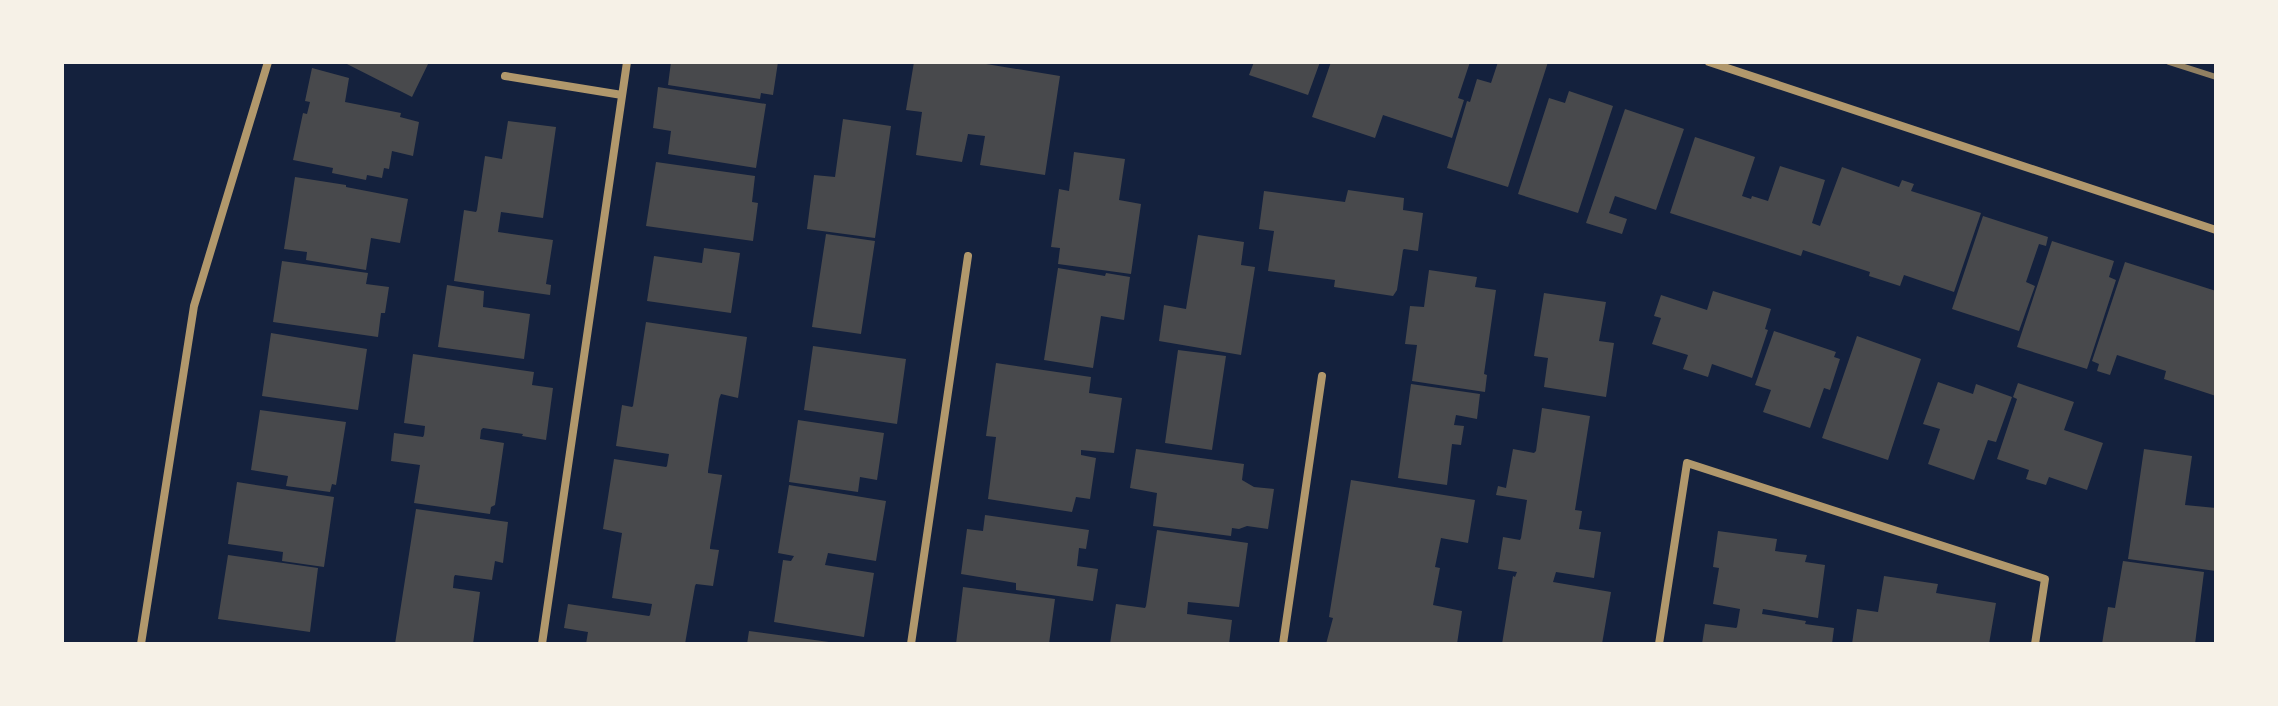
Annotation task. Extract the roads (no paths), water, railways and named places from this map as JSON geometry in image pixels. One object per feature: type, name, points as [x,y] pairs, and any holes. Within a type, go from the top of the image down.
[{"type":"street","points":[[141,644],[194,306],[268,62]]},
{"type":"street","points":[[542,644],[627,62]]},
{"type":"street","points":[[1709,62],[2216,230]]},
{"type":"street","points":[[505,76],[622,95]]},
{"type":"street","points":[[911,644],[968,256]]},
{"type":"street","points":[[1283,644],[1322,376]]},
{"type":"street","points":[[1659,644],[1687,463],[2045,579],[2035,644]]},
{"type":"railway","points":[[2169,62],[2216,77]]}]
